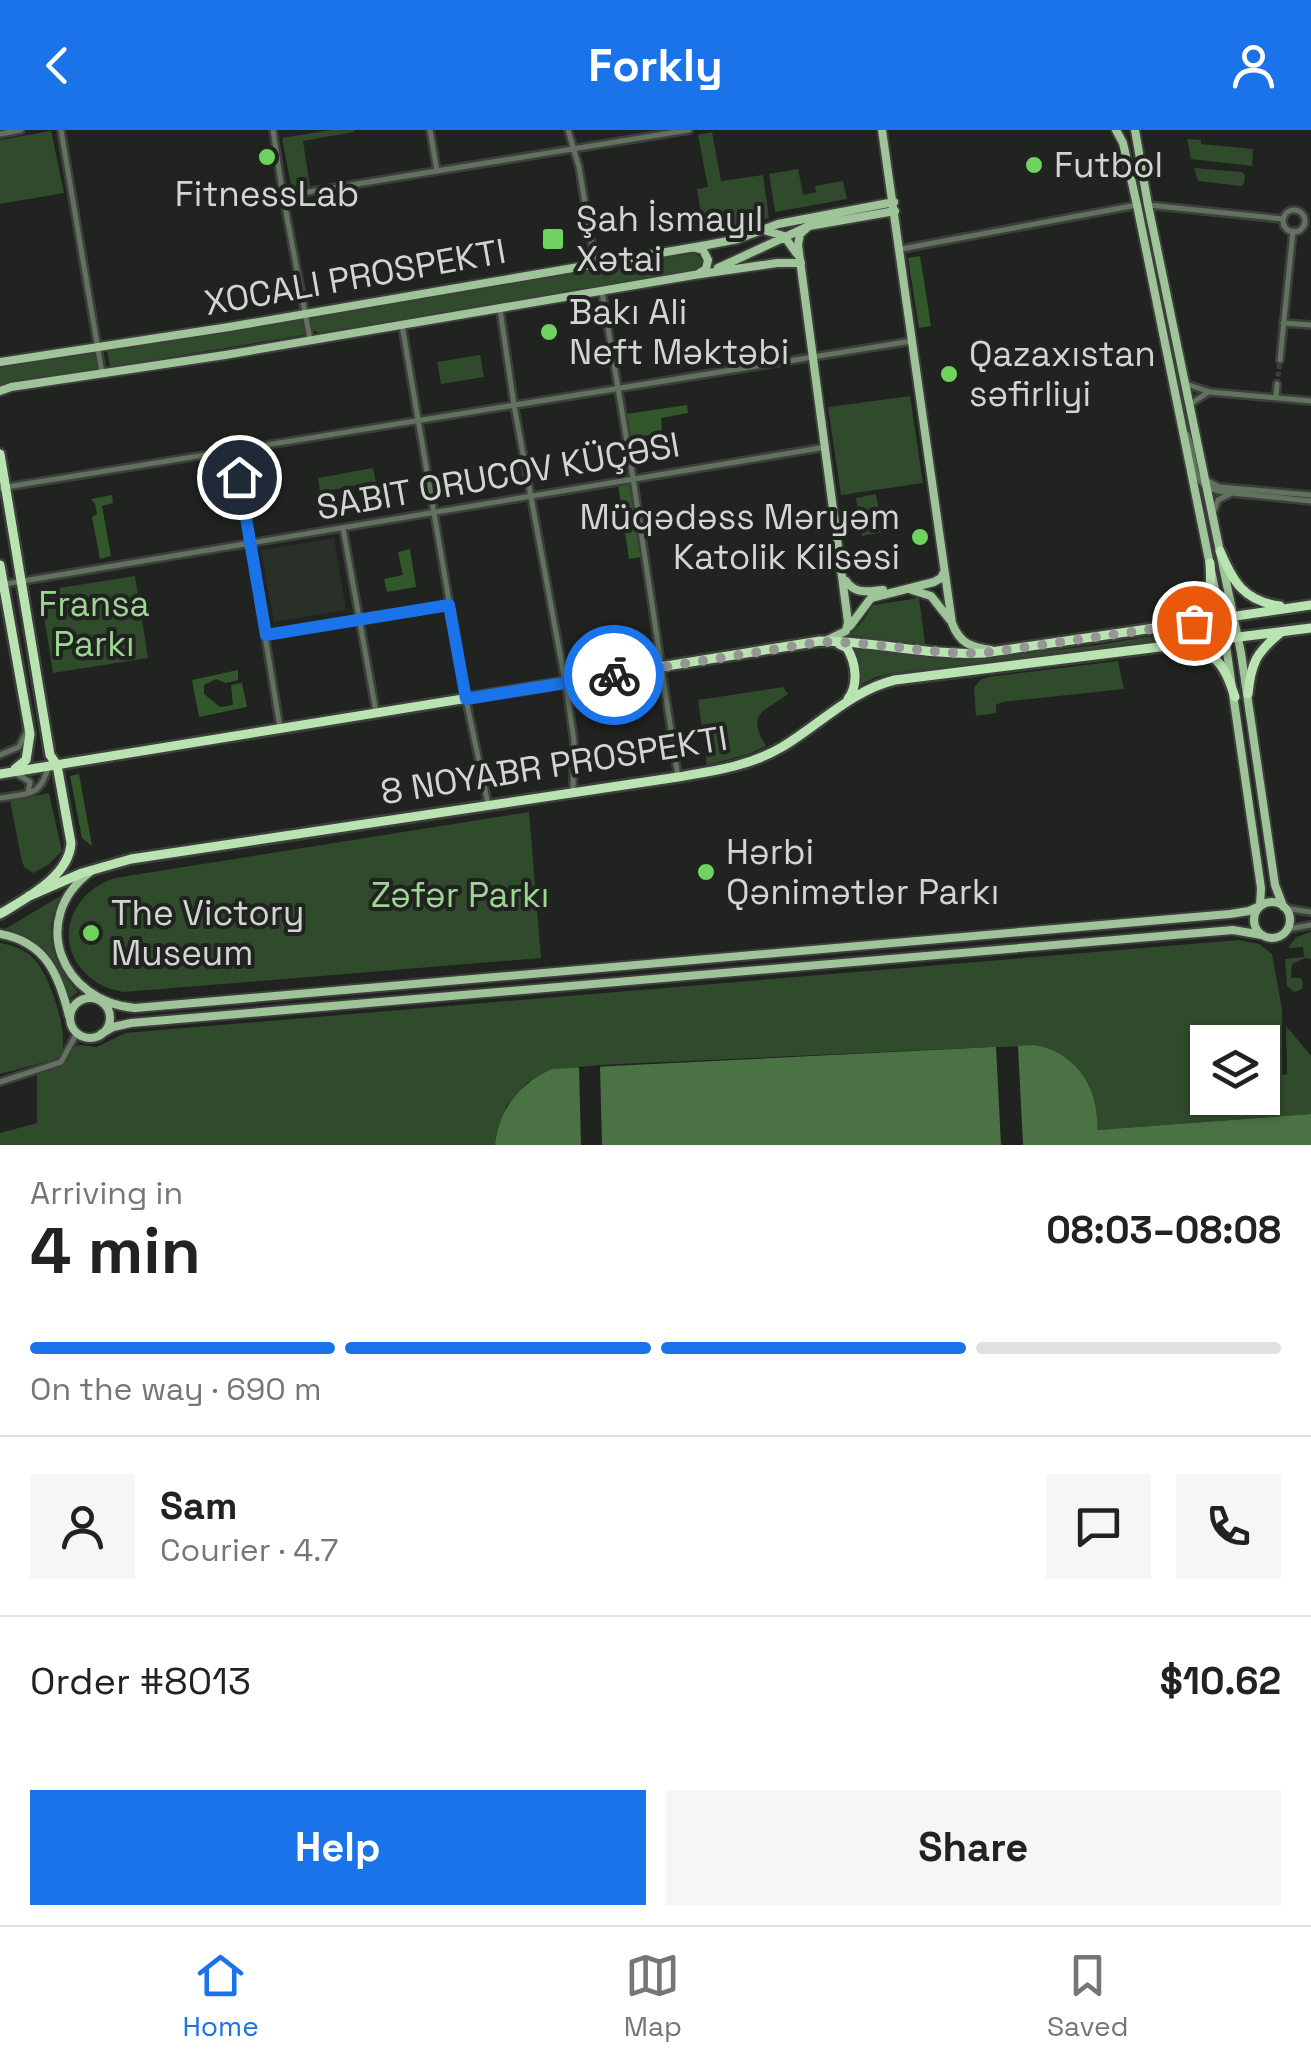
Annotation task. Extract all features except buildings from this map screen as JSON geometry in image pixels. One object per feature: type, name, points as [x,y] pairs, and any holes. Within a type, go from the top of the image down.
[{"type":"highway","points":[[0,454],[52,762],[71,837],[70,853],[61,868],[29,896],[0,914]]},
{"type":"highway","points":[[1220,551],[1232,579],[1244,592],[1271,604],[1293,607]]},
{"type":"highway","points":[[1167,627],[1190,619],[1206,603],[1212,584],[1210,563]]},
{"type":"highway","points":[[0,565],[30,745],[26,760],[6,773]]},
{"type":"highway","points":[[6,773],[52,762],[820,642],[960,653],[1001,651],[1311,605]]},
{"type":"highway","name":"8 NOYABR PROSPEKTI","points":[[29,896],[98,867],[131,859],[723,769],[764,756],[872,687],[895,680],[1311,628]]},
{"type":"highway","points":[[1248,694],[1255,658],[1283,631]]},
{"type":"highway","points":[[820,642],[845,646],[852,657],[855,688],[839,708]]},
{"type":"highway","points":[[1164,646],[1198,650],[1215,658],[1235,697]]},
{"type":"main road","points":[[882,130],[952,624]]},
{"type":"main road","points":[[1116,130],[1123,143],[1137,205],[1226,639],[1261,893],[1254,921],[1262,936]]},
{"type":"main road","points":[[0,934],[24,941],[42,954],[57,979],[77,1033],[89,1038],[130,1023],[1213,932],[1241,931],[1276,938],[1288,929],[1289,914],[1276,892],[1238,637],[1135,130]]},
{"type":"main road","points":[[0,362],[690,248],[738,239],[778,224],[894,207]]},
{"type":"main road","points":[[694,275],[733,262],[809,226],[894,207]]},
{"type":"main road","points":[[778,224],[801,263]]},
{"type":"main road","points":[[809,226],[798,240],[842,560],[846,632]]},
{"type":"main road","points":[[756,233],[784,236]]},
{"type":"main road","points":[[690,248],[702,250],[708,260],[706,269],[694,275]]},
{"type":"main road","points":[[0,391],[694,275],[801,263]]},
{"type":"main road","points":[[820,642],[846,632],[871,598],[938,580],[944,574],[945,562]]},
{"type":"main road","points":[[843,575],[851,588],[860,592],[918,590],[931,596],[967,645],[1001,651]]},
{"type":"main road","points":[[98,867],[66,899],[58,936],[66,969],[109,1010],[109,1024],[101,1034]]},
{"type":"main road","points":[[71,1022],[72,1009],[87,998],[134,1008],[1230,914],[1272,902],[1283,906]]},
{"type":"street","points":[[0,134],[22,130]]},
{"type":"street","points":[[61,130],[102,373]]},
{"type":"street","points":[[273,130],[310,341]]},
{"type":"street","points":[[430,130],[437,172]]},
{"type":"street","points":[[568,130],[595,264]]},
{"type":"street","points":[[283,196],[690,130]]},
{"type":"street","points":[[901,249],[1137,205]]},
{"type":"street","points":[[1148,205],[1284,219]]},
{"type":"street","points":[[1294,210],[1308,221],[1293,231],[1286,228],[1284,219],[1294,210]]},
{"type":"street","points":[[1280,360],[1293,231]]},
{"type":"street","points":[[602,292],[678,777]]},
{"type":"street","points":[[500,310],[574,741],[573,791]]},
{"type":"street","points":[[1283,323],[1311,325]]},
{"type":"street","points":[[402,325],[449,605],[488,804]]},
{"type":"street","points":[[3,488],[912,341]]},
{"type":"street","points":[[1184,382],[1210,392],[1311,401]]},
{"type":"street","points":[[1276,397],[1278,384]]},
{"type":"street","points":[[1189,405],[1210,392]]},
{"type":"street","points":[[1180,417],[1198,478],[1206,483],[1232,493],[1311,498]]},
{"type":"street","name":"SABIT ORUCOV KÜÇƏSI","points":[[2,584],[826,447]]},
{"type":"street","points":[[234,450],[280,728]]},
{"type":"street","points":[[1206,483],[1311,498]]},
{"type":"street","points":[[1213,518],[1218,500],[1232,493]]},
{"type":"street","points":[[344,528],[376,714]]},
{"type":"street","points":[[266,635],[449,605]]},
{"type":"street","points":[[0,754],[19,747],[28,724]]},
{"type":"street","points":[[0,798],[35,791],[44,783],[52,762]]},
{"type":"street","points":[[6,773],[28,779],[28,792]]},
{"type":"street","points":[[1283,906],[1311,912]]},
{"type":"street","points":[[1288,929],[1311,925]]},
{"type":"street","points":[[0,1082],[60,1062],[77,1033]]},
{"type":"shaded area","points":[[920,256],[931,326],[919,328],[908,258]]},
{"type":"shaded area","points":[[687,405],[688,413],[661,418],[662,434],[632,442],[626,414]]},
{"type":"shaded area","points":[[630,482],[641,557],[629,559],[618,484]]},
{"type":"shaded area","points":[[112,495],[113,503],[102,506],[111,556],[100,559],[92,517],[97,514],[91,499]]},
{"type":"shaded area","points":[[334,538],[346,610],[274,622],[261,550]]},
{"type":"shaded area","points":[[410,549],[416,587],[387,592],[384,579],[403,575],[398,552]]},
{"type":"shaded area","points":[[238,670],[238,680],[226,683],[216,679],[204,685],[204,694],[220,707],[233,705],[231,685],[242,683],[247,707],[199,717],[192,680]]},
{"type":"shaded area","points":[[79,774],[92,846],[82,838],[70,776]]},
{"type":"shaded area","points":[[1033,1045],[1062,1055],[1082,1074],[1094,1101],[1097,1130],[1311,1114],[1311,1145],[495,1145],[501,1120],[513,1099],[530,1082],[552,1069]]},
{"type":"green space","points":[[332,130],[354,132],[303,141],[310,187],[292,191],[282,138]]},
{"type":"green space","points":[[51,131],[64,193],[0,204],[0,140]]},
{"type":"green space","points":[[712,132],[721,181],[763,175],[769,218],[704,233],[697,189],[708,187],[698,135]]},
{"type":"green space","points":[[1187,139],[1253,149],[1252,166],[1191,159]]},
{"type":"green space","points":[[1194,168],[1242,172],[1244,184],[1198,181]]},
{"type":"green space","points":[[798,169],[803,195],[816,192],[815,186],[843,181],[847,199],[775,212],[769,174]]},
{"type":"green space","points":[[695,253],[703,260],[698,271],[319,333],[313,330],[311,317]]},
{"type":"green space","points":[[301,318],[304,335],[110,367],[107,350]]},
{"type":"green space","points":[[96,351],[99,369],[0,385],[0,366]]},
{"type":"green space","points":[[480,355],[484,377],[441,384],[437,362]]},
{"type":"green space","points":[[910,396],[923,483],[841,495],[828,407]]},
{"type":"green space","points":[[373,468],[376,482],[320,492],[318,478]]},
{"type":"green space","points":[[876,494],[883,532],[862,536],[856,498]]},
{"type":"green space","name":"Fransa Parkı","points":[[135,576],[148,658],[53,673],[40,591]]},
{"type":"green space","points":[[919,598],[925,644],[849,635],[873,605]]},
{"type":"green space","points":[[1218,625],[1219,633],[894,673],[860,685],[854,649],[938,657],[998,657]]},
{"type":"green space","points":[[1118,661],[1124,689],[1002,702],[996,705],[996,713],[976,716],[974,688],[980,680]]},
{"type":"green space","points":[[783,687],[788,694],[757,720],[766,746],[707,765],[698,700]]},
{"type":"green space","points":[[49,793],[62,851],[33,873],[22,862],[10,801]]},
{"type":"green space","name":"Zəfər Parkı","points":[[529,812],[541,958],[124,992],[95,981],[72,954],[70,924],[76,909],[85,896],[115,878]]},
{"type":"green space","points":[[64,894],[52,920],[51,933],[61,970],[78,992],[69,999],[47,954],[30,940],[5,929]]},
{"type":"green space","points":[[1311,932],[1311,959],[1292,964],[1291,978],[1301,978],[1303,983],[1302,989],[1294,992],[1287,986],[1285,959],[1304,957],[1303,947],[1288,948],[1296,937]]},
{"type":"green space","points":[[1239,940],[1259,944],[1272,954],[1282,1009],[1282,1075],[1287,1074],[1286,1026],[1311,1056],[1311,1114],[1096,1130],[1093,1096],[1082,1075],[1057,1052],[1033,1045],[600,1065],[528,1082],[507,1105],[495,1145],[0,1145],[0,1133],[37,1123],[37,1073],[65,1063],[72,1047],[97,1047],[125,1033]]},
{"type":"green space","points":[[0,943],[16,947],[37,962],[58,1010],[63,1045],[56,1059],[0,1074]]},
{"type":"pier","points":[[1018,1046],[1023,1145],[1001,1145],[996,1047]]},
{"type":"pier","points":[[600,1065],[602,1145],[581,1145],[579,1067]]},
{"type":"tunnel","points":[[1277,384],[1280,360]]},
{"type":"way so far","points":[[614,675],[820,642],[984,653],[1194,623]]},
{"type":"place","name":"FitnessLab","points":[[267,157]]},
{"type":"place","name":"Futbol","points":[[1034,165]]},
{"type":"place","name":"Şah İsmayıl Xətai","points":[[553,239]]},
{"type":"place","name":"Bakı Ali Neft Məktəbi","points":[[549,332]]},
{"type":"place","name":"Qazaxıstan səfirliyi","points":[[949,374]]},
{"type":"place","name":"Müqədəss Məryəm Katolik Kilsəsi","points":[[920,537]]},
{"type":"place","name":"Hərbi Qənimətlər Parkı","points":[[706,872]]},
{"type":"place","name":"The Victory Museum","points":[[91,933]]},
{"type":"route","points":[[239,477],[266,635],[449,605],[466,699],[614,675]]}]
